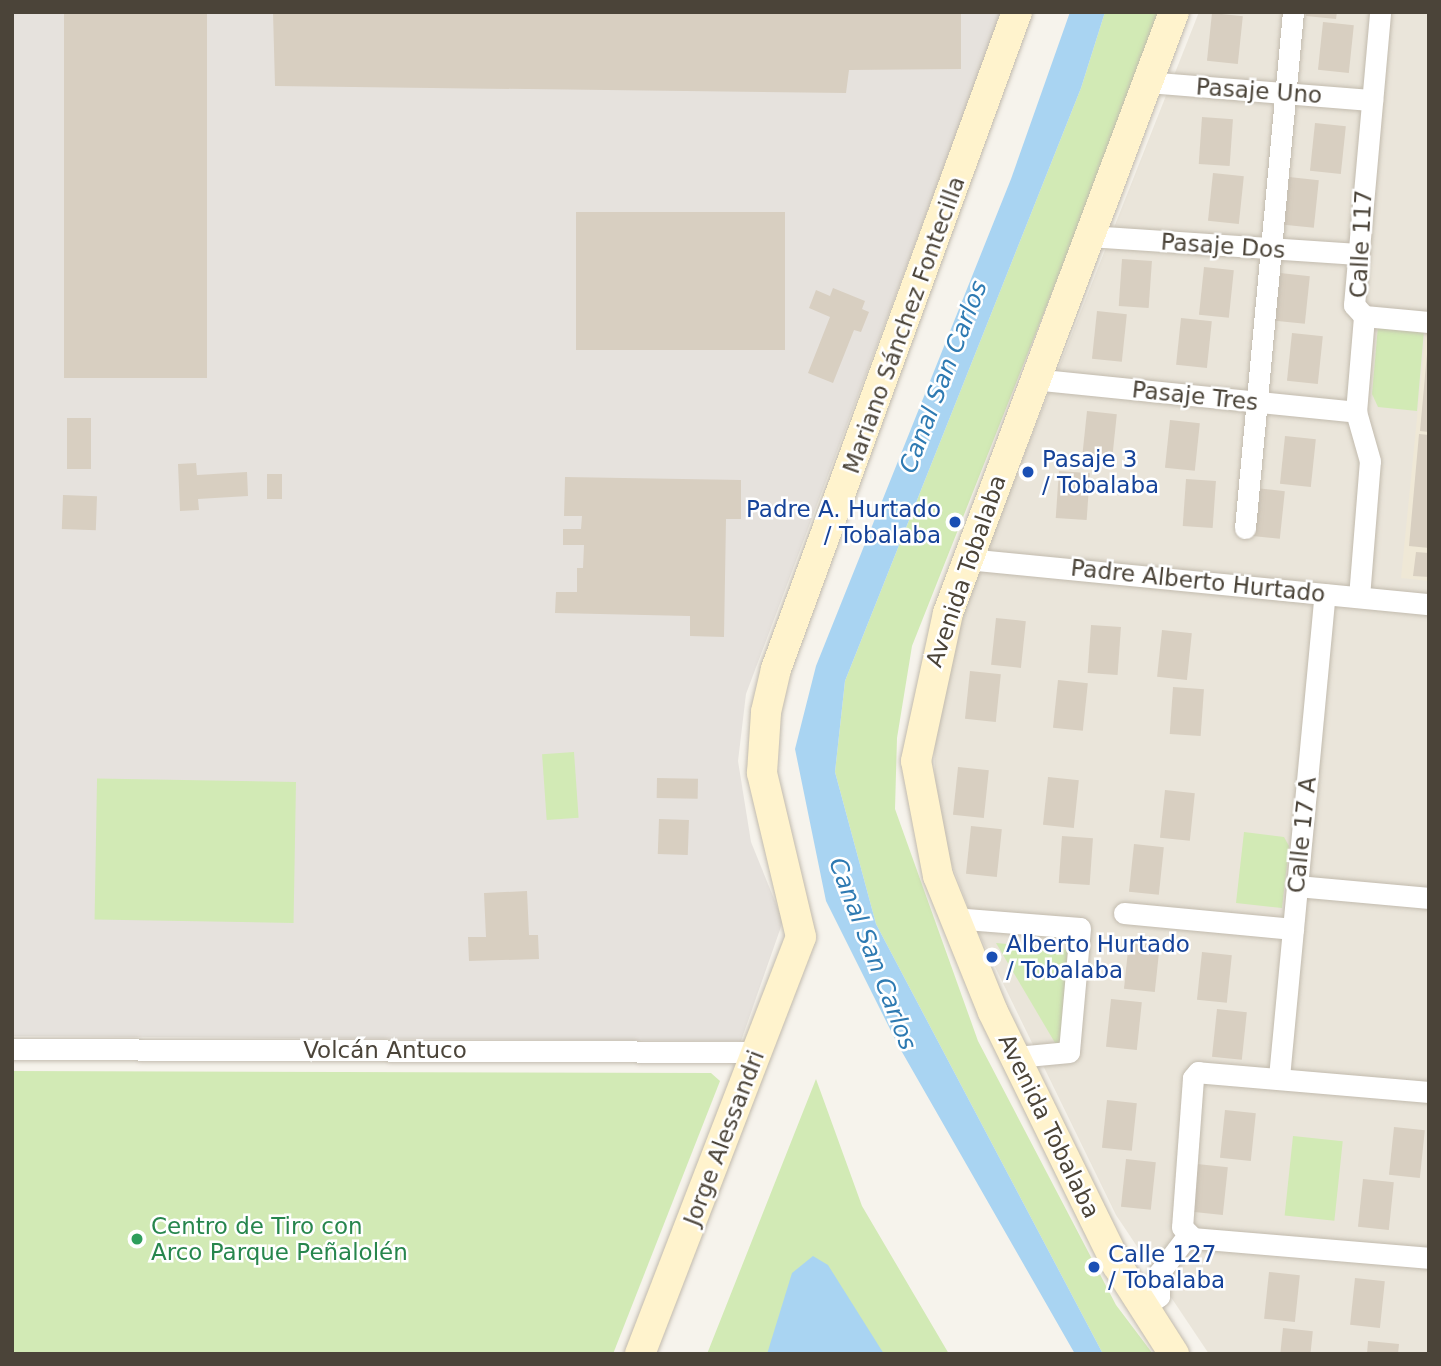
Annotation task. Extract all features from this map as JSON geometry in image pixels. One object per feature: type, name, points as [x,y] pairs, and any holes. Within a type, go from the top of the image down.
[{"type":"main road","name":"Mariano Sánchez Fontecilla","points":[[802,922],[764,791],[763,739],[771,686],[1017,12]]},
{"type":"main road","name":"Avenida Tobalaba","points":[[1174,12],[967,559],[929,680],[916,761],[932,850],[953,918],[1016,1057],[1142,1308],[1174,1354]]},
{"type":"main road","name":"Jorge Alessandri","points":[[640,1354],[797,952],[802,922]]},
{"type":"street","points":[[1245,528],[1293,12]]},
{"type":"street","name":"Calle 117","points":[[1359,597],[1370,461],[1356,412],[1364,316],[1354,305],[1380,12]]},
{"type":"street","name":"Pasaje Uno","points":[[1146,82],[1372,100]]},
{"type":"street","name":"Pasaje Dos","points":[[1088,236],[1358,254]]},
{"type":"street","points":[[1364,316],[1429,322]]},
{"type":"street","name":"Pasaje Tres","points":[[1033,379],[1356,412]]},
{"type":"street","name":"Padre Alberto Hurtado","points":[[967,559],[1429,604]]},
{"type":"street","name":"Calle 17 A","points":[[1279,1077],[1325,594]]},
{"type":"street","points":[[1297,886],[1429,898]]},
{"type":"street","points":[[1125,913],[1293,929]]},
{"type":"street","points":[[953,918],[1080,928],[1069,1052],[1016,1057]]},
{"type":"street","name":"Volcán Antuco","points":[[12,1049],[758,1052]]},
{"type":"street","points":[[1429,1092],[1205,1070],[1193,1077],[1182,1227],[1188,1235],[1429,1258]]},
{"type":"street","points":[[1142,1308],[1158,1296],[1159,1273],[1188,1235]]},
{"type":"shaded area","points":[[12,12],[1002,12],[746,694],[738,761],[751,842],[783,921],[741,1041],[12,1036]]},
{"type":"shaded area","points":[[1199,12],[1429,12],[1429,1354],[1209,1354],[1116,1215],[977,930],[936,823],[934,738],[952,638]]},
{"type":"shaded area","points":[[1426,328],[1429,328],[1429,581],[1401,578]]},
{"type":"green space","points":[[1105,12],[1163,12],[912,646],[897,738],[895,809],[978,1041],[1116,1305],[1153,1354],[1103,1354],[876,924],[835,772],[845,681],[1081,88]]},
{"type":"green space","points":[[1378,326],[1424,330],[1417,411],[1378,407],[1372,394]]},
{"type":"green space","points":[[574,752],[579,818],[547,820],[542,754]]},
{"type":"green space","points":[[97,779],[296,782],[294,923],[95,920]]},
{"type":"green space","points":[[1244,832],[1284,837],[1289,846],[1282,908],[1236,903]]},
{"type":"green space","points":[[996,943],[1070,950],[1061,1053]]},
{"type":"green space","points":[[12,1071],[711,1073],[720,1081],[613,1354],[12,1354]]},
{"type":"green space","points":[[816,1079],[862,1206],[949,1354],[707,1354]]},
{"type":"green space","points":[[1293,1136],[1343,1141],[1334,1221],[1285,1216]]},
{"type":"water","name":"Canal San Carlos","points":[[1070,12],[1105,12],[1081,88],[845,681],[835,772],[876,924],[1103,1354],[1075,1354],[898,1045],[826,901],[795,749],[816,666],[1011,179]]},
{"type":"water","points":[[813,1256],[828,1265],[884,1354],[767,1354],[792,1273]]},
{"type":"building","points":[[64,12],[207,12],[207,378],[64,378]]},
{"type":"building","points":[[273,12],[961,12],[961,69],[849,70],[846,93],[275,86]]},
{"type":"building","points":[[1306,12],[1337,12],[1336,19],[1306,16]]},
{"type":"building","points":[[1212,13],[1243,16],[1238,64],[1207,61]]},
{"type":"building","points":[[1323,22],[1354,25],[1349,73],[1318,70]]},
{"type":"building","points":[[1202,117],[1233,119],[1230,166],[1199,164]]},
{"type":"building","points":[[1315,123],[1346,126],[1341,174],[1310,171]]},
{"type":"building","points":[[1213,173],[1244,176],[1239,224],[1208,221]]},
{"type":"building","points":[[1289,177],[1319,180],[1314,228],[1284,225]]},
{"type":"building","points":[[576,212],[785,212],[785,350],[576,350]]},
{"type":"building","points":[[1122,259],[1152,261],[1149,308],[1119,306]]},
{"type":"building","points":[[1204,267],[1234,270],[1229,318],[1199,315]]},
{"type":"building","points":[[1280,273],[1310,276],[1305,324],[1275,321]]},
{"type":"building","points":[[833,288],[865,301],[862,309],[869,312],[861,332],[854,330],[833,383],[808,373],[830,317],[809,308],[816,290],[830,296]]},
{"type":"building","points":[[1097,311],[1127,314],[1122,362],[1092,359]]},
{"type":"building","points":[[1181,318],[1212,321],[1207,368],[1176,365]]},
{"type":"building","points":[[1292,333],[1323,336],[1318,384],[1287,381]]},
{"type":"building","points":[[1429,354],[1429,432],[1420,431]]},
{"type":"building","points":[[1087,411],[1117,414],[1112,462],[1082,459]]},
{"type":"building","points":[[67,418],[91,418],[91,469],[67,469]]},
{"type":"building","points":[[1170,420],[1200,423],[1195,471],[1165,468]]},
{"type":"building","points":[[1419,434],[1429,435],[1429,548],[1409,546]]},
{"type":"building","points":[[1285,436],[1316,439],[1311,487],[1280,484]]},
{"type":"building","points":[[196,463],[197,475],[247,472],[248,496],[198,499],[199,510],[180,511],[178,464]]},
{"type":"building","points":[[1059,471],[1090,473],[1087,520],[1056,518]]},
{"type":"building","points":[[267,474],[282,474],[282,499],[267,499]]},
{"type":"building","points":[[565,477],[741,480],[741,519],[726,519],[724,637],[690,636],[690,616],[555,613],[556,592],[577,592],[577,568],[583,568],[584,545],[563,545],[563,529],[581,529],[582,516],[564,516]]},
{"type":"building","points":[[1186,479],[1216,481],[1213,528],[1183,526]]},
{"type":"building","points":[[1255,488],[1285,491],[1280,539],[1250,536]]},
{"type":"building","points":[[63,495],[97,496],[96,530],[62,529]]},
{"type":"building","points":[[1416,552],[1429,553],[1429,577],[1413,576]]},
{"type":"building","points":[[996,618],[1026,621],[1021,668],[991,665]]},
{"type":"building","points":[[1091,625],[1121,627],[1118,675],[1088,673]]},
{"type":"building","points":[[1162,630],[1192,633],[1187,680],[1157,677]]},
{"type":"building","points":[[970,671],[1001,674],[996,722],[965,719]]},
{"type":"building","points":[[1058,680],[1088,683],[1083,731],[1053,728]]},
{"type":"building","points":[[1173,687],[1204,689],[1201,736],[1170,734]]},
{"type":"building","points":[[958,767],[989,770],[984,818],[953,815]]},
{"type":"building","points":[[1048,777],[1079,780],[1074,828],[1043,825]]},
{"type":"building","points":[[657,778],[698,779],[698,799],[657,798]]},
{"type":"building","points":[[1165,790],[1195,793],[1190,841],[1160,838]]},
{"type":"building","points":[[659,819],[689,820],[688,855],[658,854]]},
{"type":"building","points":[[971,826],[1002,829],[997,877],[966,874]]},
{"type":"building","points":[[1062,836],[1093,838],[1090,885],[1059,883]]},
{"type":"building","points":[[1134,844],[1164,847],[1159,895],[1129,892]]},
{"type":"building","points":[[527,891],[529,935],[538,935],[539,959],[469,961],[468,937],[486,937],[484,893]]},
{"type":"building","points":[[1129,941],[1160,944],[1155,992],[1124,989]]},
{"type":"building","points":[[1202,952],[1232,955],[1227,1003],[1197,1000]]},
{"type":"building","points":[[1111,999],[1142,1002],[1137,1050],[1106,1047]]},
{"type":"building","points":[[1217,1009],[1247,1012],[1242,1060],[1212,1057]]},
{"type":"building","points":[[1107,1100],[1137,1103],[1132,1151],[1102,1148]]},
{"type":"building","points":[[1225,1110],[1256,1113],[1251,1161],[1220,1158]]},
{"type":"building","points":[[1394,1127],[1425,1130],[1420,1178],[1389,1175]]},
{"type":"building","points":[[1126,1159],[1156,1162],[1151,1210],[1121,1207]]},
{"type":"building","points":[[1197,1164],[1228,1167],[1223,1215],[1192,1212]]},
{"type":"building","points":[[1363,1179],[1394,1182],[1389,1230],[1358,1227]]},
{"type":"building","points":[[1269,1272],[1300,1275],[1295,1322],[1264,1319]]},
{"type":"building","points":[[1355,1278],[1385,1281],[1380,1328],[1350,1325]]},
{"type":"building","points":[[1283,1328],[1313,1331],[1310,1354],[1280,1354]]},
{"type":"building","points":[[1368,1341],[1399,1344],[1398,1354],[1367,1354]]},
{"type":"place","name":"Pasaje 3 / Tobalaba","points":[[1028,472]]},
{"type":"place","name":"Padre A. Hurtado / Tobalaba","points":[[955,522]]},
{"type":"place","name":"Alberto Hurtado / Tobalaba","points":[[992,957]]},
{"type":"place","name":"Centro de Tiro con Arco Parque Peñalolén","points":[[137,1239]]},
{"type":"place","name":"Calle 127 / Tobalaba","points":[[1094,1267]]}]
